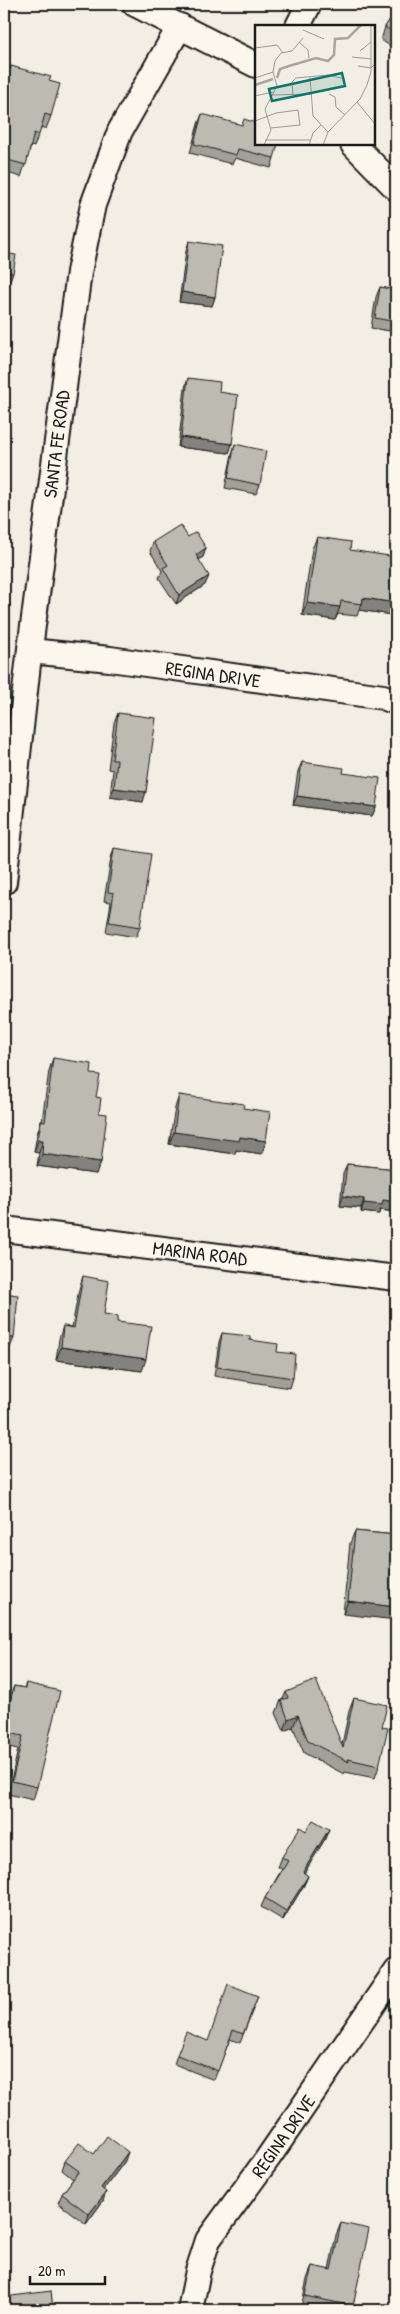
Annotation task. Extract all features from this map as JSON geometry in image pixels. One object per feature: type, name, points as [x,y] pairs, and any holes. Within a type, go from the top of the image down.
[{"type":"street","points":[[136,4],[255,64]]},
{"type":"street","points":[[298,25],[309,4]]},
{"type":"street","name":"SANTA FE ROAD","points":[[4,882],[30,652],[79,272],[93,204],[120,131],[180,26]]},
{"type":"street","points":[[354,145],[396,188]]},
{"type":"street","name":"REGINA DRIVE","points":[[30,652],[110,658],[383,698],[396,702]]},
{"type":"street","name":"MARINA ROAD","points":[[4,1228],[396,1278]]},
{"type":"street","name":"REGINA DRIVE","points":[[190,2310],[198,2271],[208,2240],[268,2158],[396,1971]]},
{"type":"building","points":[[396,10],[396,34],[385,27]]},
{"type":"building","points":[[11,66],[51,77],[49,81],[60,84],[51,116],[45,114],[39,135],[34,133],[26,165],[4,159],[4,68],[10,70]]},
{"type":"building","points":[[202,114],[242,125],[244,119],[255,123],[255,145],[278,145],[274,158],[238,149],[236,155],[194,144]]},
{"type":"building","points":[[189,241],[222,246],[215,297],[182,292]]},
{"type":"building","points":[[4,253],[16,255],[13,273],[4,272]]},
{"type":"building","points":[[380,287],[396,290],[396,322],[375,318]]},
{"type":"building","points":[[188,378],[220,382],[219,392],[238,395],[232,444],[181,437]]},
{"type":"building","points":[[235,444],[266,451],[260,485],[228,478]]},
{"type":"building","points":[[180,525],[188,537],[196,532],[206,548],[196,555],[209,576],[179,595],[163,568],[168,565],[153,542]]},
{"type":"building","points":[[317,537],[351,542],[350,550],[396,557],[396,603],[363,598],[362,604],[341,601],[340,607],[307,603]]},
{"type":"building","points":[[118,713],[156,718],[146,792],[114,788],[117,760],[112,760]]},
{"type":"building","points":[[302,762],[344,768],[343,773],[380,778],[376,807],[297,796]]},
{"type":"building","points":[[114,848],[151,854],[140,927],[109,922],[114,893],[108,892]]},
{"type":"building","points":[[53,1058],[92,1064],[91,1074],[100,1075],[96,1097],[101,1098],[99,1113],[107,1114],[101,1162],[42,1154],[43,1140],[38,1140],[41,1121],[45,1122]]},
{"type":"building","points":[[179,1095],[244,1104],[243,1108],[270,1112],[266,1141],[240,1137],[239,1141],[174,1132]]},
{"type":"building","points":[[347,1164],[396,1169],[396,1202],[383,1200],[382,1205],[364,1203],[364,1199],[343,1196]]},
{"type":"building","points":[[83,1276],[109,1281],[104,1314],[118,1316],[117,1322],[151,1326],[146,1359],[61,1347],[63,1326],[74,1328]]},
{"type":"building","points":[[4,1293],[18,1295],[14,1338],[4,1337]]},
{"type":"building","points":[[222,1333],[250,1336],[250,1340],[278,1344],[277,1352],[295,1354],[293,1378],[217,1367]]},
{"type":"building","points":[[355,1531],[396,1535],[396,1607],[348,1601]]},
{"type":"building","points":[[316,1680],[343,1748],[354,1698],[387,1705],[382,1727],[388,1728],[379,1766],[348,1759],[349,1762],[308,1741],[298,1715],[288,1719],[281,1700],[288,1698],[286,1692]]},
{"type":"building","points":[[26,1683],[60,1691],[37,1787],[12,1781],[23,1736],[4,1732],[14,1686],[25,1688]]},
{"type":"building","points":[[313,1820],[329,1829],[303,1872],[308,1876],[286,1911],[265,1898],[288,1861],[282,1857],[300,1827],[306,1831]]},
{"type":"building","points":[[228,1984],[258,1996],[243,2034],[233,2030],[218,2071],[177,2055],[186,2032],[208,2041]]},
{"type":"building","points":[[107,2136],[128,2152],[101,2188],[106,2192],[89,2214],[62,2194],[79,2171],[65,2161],[79,2143],[94,2154]]},
{"type":"building","points":[[341,2223],[369,2229],[353,2306],[305,2296],[312,2266],[331,2270]]},
{"type":"building","points":[[51,2291],[53,2310],[4,2310],[4,2297]]}]
